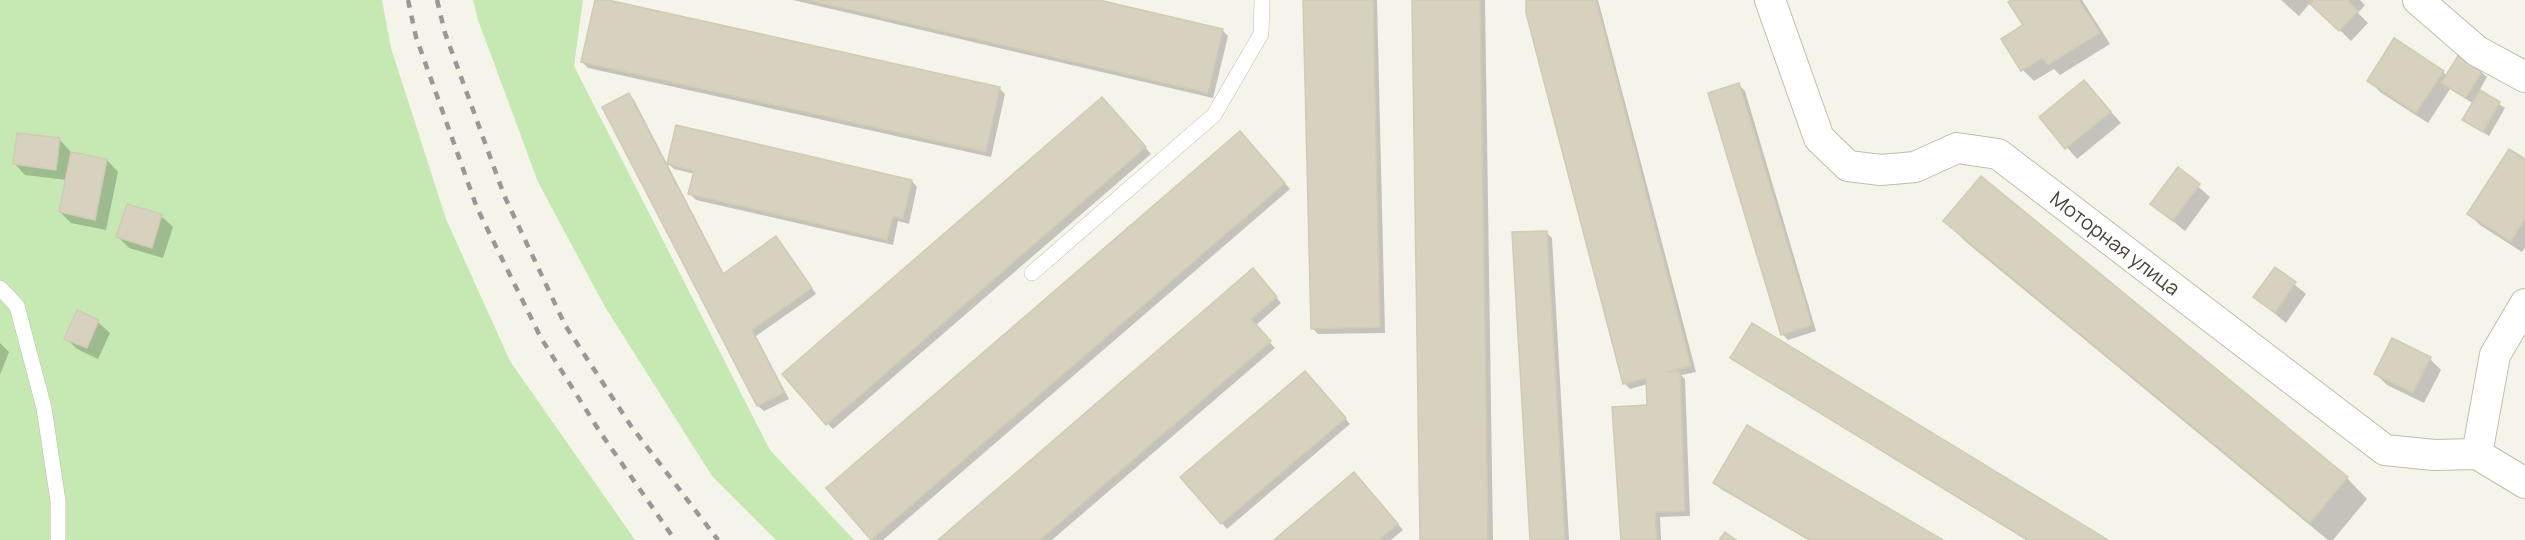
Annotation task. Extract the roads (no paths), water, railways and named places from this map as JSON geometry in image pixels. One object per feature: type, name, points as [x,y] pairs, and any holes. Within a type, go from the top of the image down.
[{"type":"street","name":"Моторная улица","points":[[1770,0],[1819,138],[1848,166],[1881,170],[1915,167],[1958,148],[1998,154],[2385,450],[2434,454],[2477,454]]},
{"type":"street","points":[[2418,0],[2477,51],[2525,76]]},
{"type":"street","points":[[2525,304],[2495,355],[2477,454],[2525,483]]},
{"type":"lane","points":[[1032,273],[1214,115],[1261,34],[1262,0]]},
{"type":"lane","points":[[0,288],[17,306],[44,408],[58,501],[58,540]]},
{"type":"railway","points":[[408,0],[416,37],[477,208],[541,338],[600,432],[675,540]]},
{"type":"railway","points":[[437,0],[445,33],[504,195],[565,325],[631,426],[718,540]]}]
